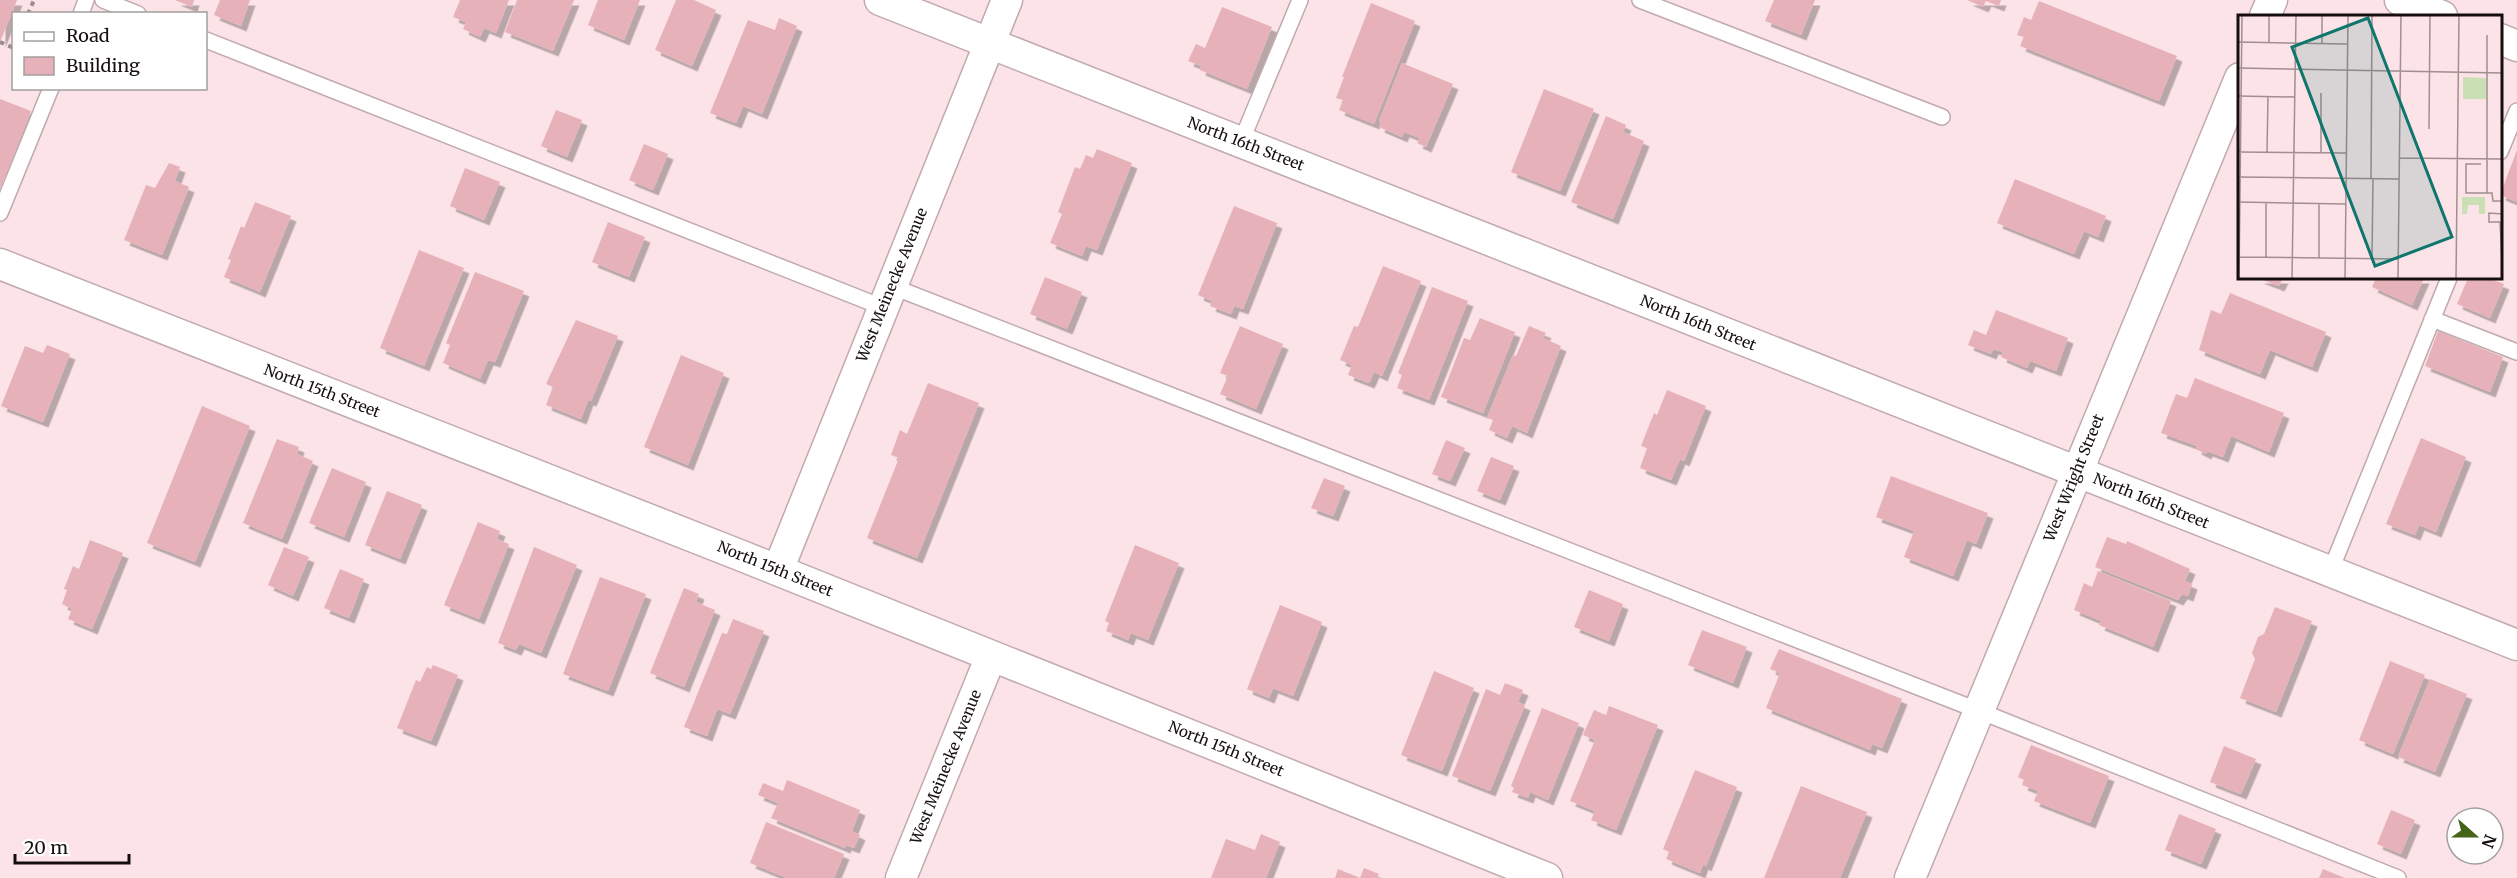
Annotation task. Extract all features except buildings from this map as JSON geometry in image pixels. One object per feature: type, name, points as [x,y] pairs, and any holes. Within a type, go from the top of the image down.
[{"type":"street","name":"North 16th Street","points":[[880,0],[2517,645]]},
{"type":"street","name":"West Meinecke Avenue","points":[[778,570],[1007,0]]},
{"type":"street","points":[[2265,15],[2272,0]]},
{"type":"street","points":[[2400,0],[2439,15]]},
{"type":"street","points":[[2502,40],[2517,46]]},
{"type":"street","name":"West Wright Street","points":[[1910,878],[1977,710],[2238,83]]},
{"type":"street","name":"North 15th Street","points":[[0,264],[778,570],[1547,878]]},
{"type":"street","name":"West Meinecke Avenue","points":[[901,878],[991,656]]},
{"type":"lane","points":[[103,0],[133,12]]},
{"type":"lane","points":[[1241,142],[1300,0]]},
{"type":"lane","points":[[1640,0],[1942,117]]},
{"type":"lane","points":[[207,40],[1977,710],[2398,878]]},
{"type":"lane","points":[[0,213],[50,90]]},
{"type":"lane","points":[[2502,147],[2517,111]]},
{"type":"lane","points":[[2330,572],[2449,279]]},
{"type":"lane","points":[[2432,319],[2517,352]]}]
